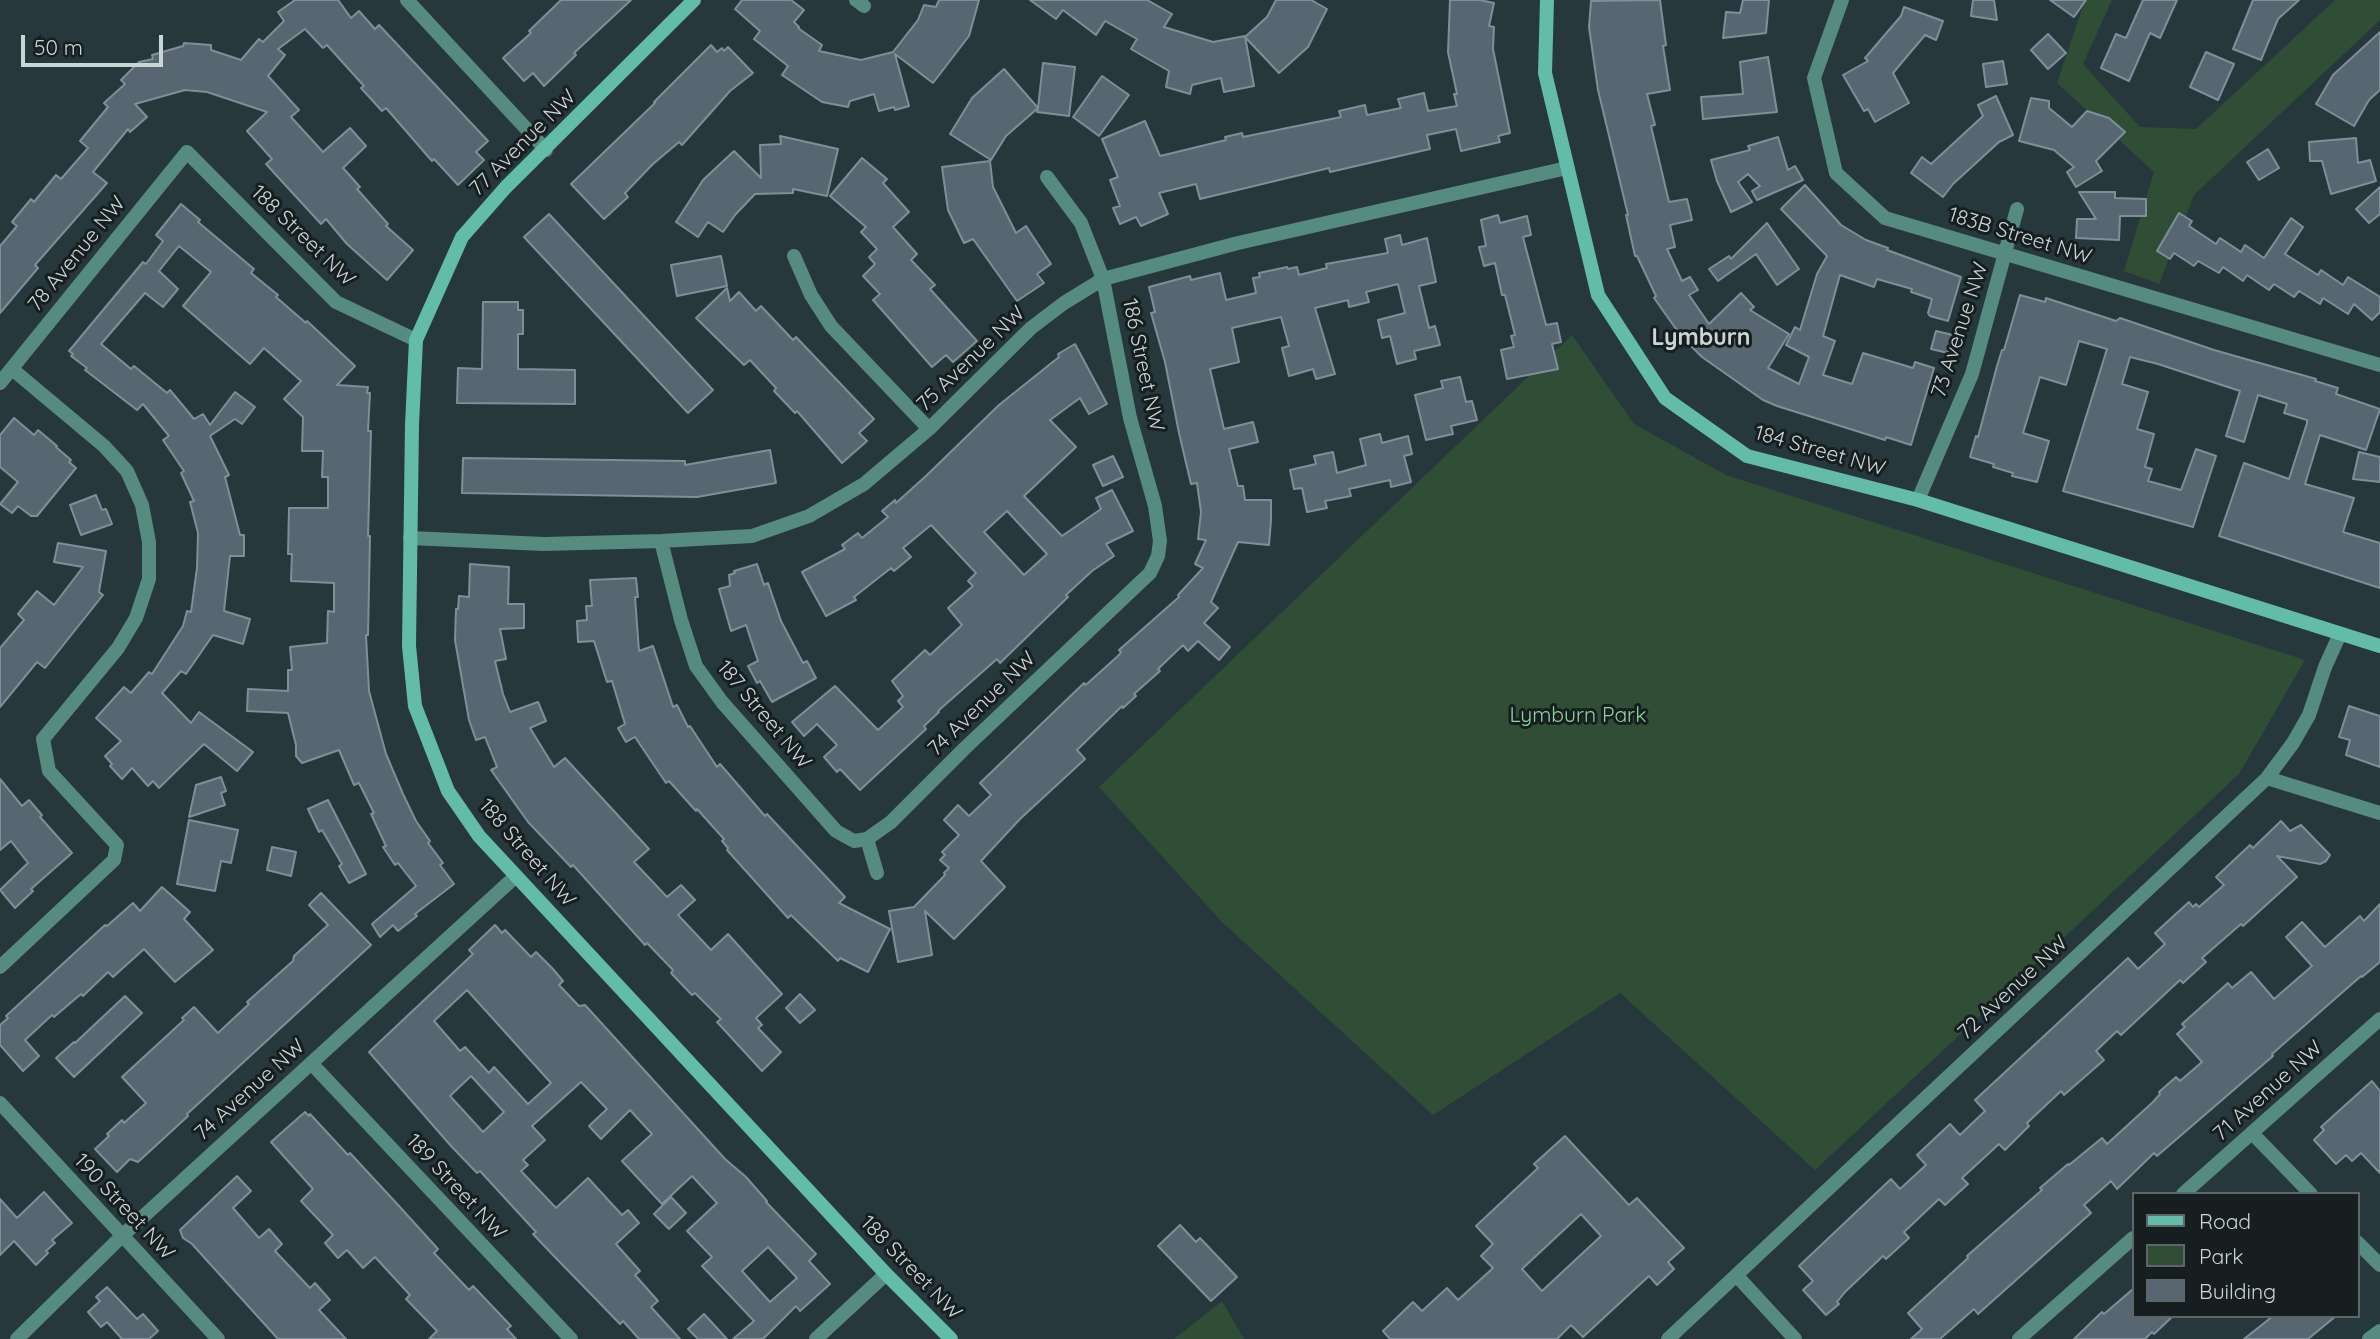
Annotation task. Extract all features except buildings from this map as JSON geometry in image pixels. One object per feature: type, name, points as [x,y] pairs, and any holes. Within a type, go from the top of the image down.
[{"type":"street","points":[[407,0],[546,150]]},
{"type":"street","name":"77 Avenue NW","points":[[416,340],[462,237],[506,187],[694,0]]},
{"type":"street","name":"184 Street NW","points":[[1547,0],[1545,73],[1598,295],[1665,398],[1747,456],[1918,500],[2380,646]]},
{"type":"street","name":"183B Street NW","points":[[1842,0],[1814,78],[1836,173],[1885,218],[2380,365]]},
{"type":"street","name":"188 Street NW","points":[[187,152],[336,302],[416,340],[409,646],[415,706],[448,791],[479,836],[886,1274],[951,1339]]},
{"type":"street","name":"78 Avenue NW","points":[[0,383],[187,152]]},
{"type":"street","name":"75 Avenue NW","points":[[410,538],[544,544],[752,536],[809,516],[864,484],[929,429],[1031,328],[1064,303],[1103,279],[1238,243],[1567,168]]},
{"type":"street","name":"186 Street NW","points":[[1047,177],[1081,223],[1103,279],[1130,418],[1155,506],[1160,541],[1158,555],[1150,573]]},
{"type":"street","name":"73 Avenue NW","points":[[1918,500],[1972,374],[2017,209]]},
{"type":"street","points":[[794,256],[811,295],[831,326],[929,429]]},
{"type":"street","points":[[0,967],[114,860],[117,845],[49,771],[43,739],[118,648],[136,618],[149,579],[149,541],[142,505],[127,471],[104,446],[12,369]]},
{"type":"street","name":"187 Street NW","points":[[661,541],[696,666],[722,702],[836,831],[854,841],[867,839]]},
{"type":"street","name":"74 Avenue NW","points":[[867,839],[878,834],[891,822],[1150,573]]},
{"type":"street","name":"72 Avenue NW","points":[[1668,1339],[2267,778],[2293,743],[2309,715],[2325,667],[2340,634]]},
{"type":"street","points":[[2267,778],[2380,813]]},
{"type":"street","points":[[867,839],[877,873]]},
{"type":"street","name":"74 Avenue NW","points":[[17,1339],[122,1236],[516,876]]},
{"type":"street","name":"71 Avenue NW","points":[[2185,1192],[2380,1019]]},
{"type":"street","name":"189 Street NW","points":[[311,1063],[570,1339]]},
{"type":"street","name":"190 Street NW","points":[[0,1103],[218,1339]]},
{"type":"street","points":[[2252,1133],[2309,1192]]},
{"type":"street","points":[[2019,1339],[2132,1239]]},
{"type":"street","points":[[2359,1244],[2380,1265]]},
{"type":"street","points":[[816,1339],[886,1274]]},
{"type":"street","points":[[1737,1276],[1795,1339]]},
{"type":"street","points":[[2369,1339],[2380,1331]]},
{"type":"green space","points":[[2085,0],[2112,0],[2083,64],[2140,127],[2196,129],[2335,0],[2380,0],[2380,20],[2194,195],[2159,284],[2124,271],[2154,172],[2057,83]]},
{"type":"green space","name":"Lymburn Park","points":[[1572,335],[1634,424],[1726,475],[2305,660],[2239,774],[1815,1170],[1620,993],[1433,1115],[1222,922],[1099,787]]},
{"type":"green space","points":[[1222,1301],[1244,1339],[1174,1339]]},
{"type":"district","name":"Lymburn","points":[[1701,338]]}]
